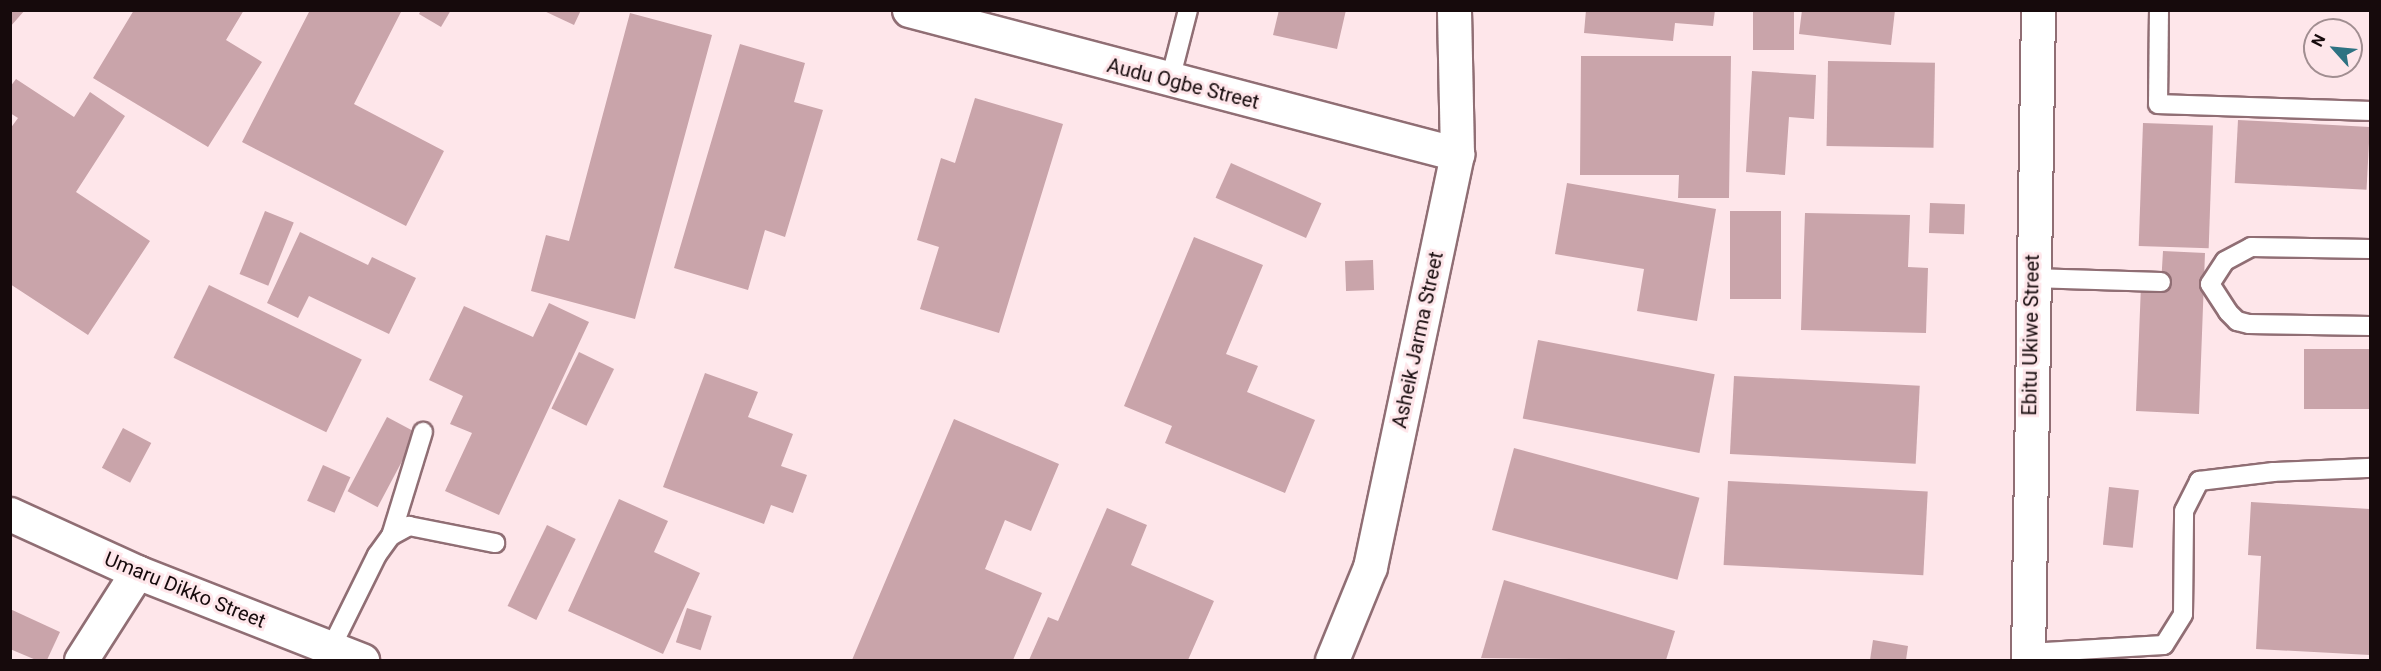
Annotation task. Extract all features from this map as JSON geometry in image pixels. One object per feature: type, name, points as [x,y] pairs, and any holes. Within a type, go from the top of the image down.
[{"type":"street","name":"Audu Ogbe Street","points":[[909,10],[1457,154]]},
{"type":"street","name":"Asheik Jarma Street","points":[[1332,660],[1370,567],[1457,154],[1454,10]]},
{"type":"street","name":"Ebitu Ukiwe Street","points":[[2028,657],[2031,278],[2038,10]]},
{"type":"street","name":"Umaru Dikko Street","points":[[10,514],[137,572],[362,660]]},
{"type":"street","points":[[81,660],[137,572]]},
{"type":"lane","points":[[1170,80],[1188,10]]},
{"type":"lane","points":[[2159,10],[2158,104],[2370,111]]},
{"type":"lane","points":[[2370,249],[2251,247],[2225,261],[2207,284],[2237,321],[2249,324],[2370,326]]},
{"type":"lane","points":[[2031,278],[2161,282]]},
{"type":"lane","points":[[331,648],[377,555],[391,536],[423,432]]},
{"type":"lane","points":[[2028,657],[2164,645],[2183,615],[2184,511],[2199,481],[2273,472],[2370,468]]},
{"type":"lane","points":[[391,536],[409,526],[495,543]]},
{"type":"building","points":[[10,10],[25,10],[10,27]]},
{"type":"building","points":[[134,10],[244,10],[226,40],[262,62],[208,147],[93,78]]},
{"type":"building","points":[[310,10],[402,10],[354,104],[444,151],[406,226],[242,142]]},
{"type":"building","points":[[421,10],[451,10],[441,27],[419,14]]},
{"type":"building","points":[[542,10],[581,10],[574,25]]},
{"type":"building","points":[[1279,10],[1346,10],[1337,49],[1273,35]]},
{"type":"building","points":[[1586,10],[1715,10],[1713,26],[1675,23],[1673,41],[1584,33]]},
{"type":"building","points":[[1753,10],[1794,10],[1794,50],[1753,50]]},
{"type":"building","points":[[1802,10],[1895,10],[1891,45],[1799,34]]},
{"type":"building","points":[[630,13],[712,35],[635,319],[531,291],[546,235],[569,241]]},
{"type":"building","points":[[740,44],[805,63],[794,102],[823,110],[785,237],[765,230],[748,290],[674,268]]},
{"type":"building","points":[[1581,56],[1731,56],[1729,198],[1678,198],[1679,175],[1580,175]]},
{"type":"building","points":[[1828,61],[1935,63],[1934,148],[1827,146]]},
{"type":"building","points":[[1752,71],[1816,75],[1814,119],[1789,117],[1785,175],[1746,172]]},
{"type":"building","points":[[16,79],[74,117],[90,92],[125,116],[76,192],[150,241],[88,335],[10,284],[10,129],[18,118],[10,113],[10,87]]},
{"type":"building","points":[[975,98],[1063,124],[999,333],[920,309],[939,247],[917,240],[941,158],[955,163]]},
{"type":"building","points":[[2238,120],[2370,127],[2367,190],[2235,183]]},
{"type":"building","points":[[2143,123],[2213,125],[2209,248],[2139,246]]},
{"type":"building","points":[[1231,163],[1321,203],[1306,238],[1216,198]]},
{"type":"building","points":[[1567,183],[1716,209],[1697,321],[1637,311],[1644,269],[1555,254]]},
{"type":"building","points":[[1930,203],[1965,204],[1964,234],[1929,233]]},
{"type":"building","points":[[265,211],[294,223],[268,286],[240,274]]},
{"type":"building","points":[[1730,211],[1781,211],[1781,299],[1730,299]]},
{"type":"building","points":[[1805,213],[1910,215],[1908,267],[1928,268],[1926,333],[1801,330]]},
{"type":"building","points":[[300,232],[368,265],[372,257],[416,278],[389,334],[309,296],[298,318],[267,303]]},
{"type":"building","points":[[1194,237],[1263,265],[1226,354],[1258,366],[1247,392],[1315,420],[1285,493],[1165,443],[1172,426],[1124,406]]},
{"type":"building","points":[[2163,251],[2205,253],[2199,414],[2136,411],[2141,285],[2161,285]]},
{"type":"building","points":[[1373,260],[1374,290],[1346,291],[1345,261]]},
{"type":"building","points":[[209,285],[362,360],[326,432],[173,358]]},
{"type":"building","points":[[549,303],[589,322],[499,515],[445,491],[472,433],[450,424],[463,396],[429,380],[464,306],[533,337]]},
{"type":"building","points":[[1538,340],[1715,374],[1699,453],[1523,419]]},
{"type":"building","points":[[2304,349],[2370,349],[2370,409],[2304,409]]},
{"type":"building","points":[[579,352],[614,369],[586,426],[551,409]]},
{"type":"building","points":[[705,373],[758,392],[748,417],[793,434],[781,466],[807,475],[793,513],[771,505],[764,524],[663,487]]},
{"type":"building","points":[[1734,376],[1920,386],[1916,464],[1730,454]]},
{"type":"building","points":[[387,417],[417,433],[378,507],[348,491]]},
{"type":"building","points":[[954,419],[1059,464],[1031,531],[1005,520],[985,569],[1042,593],[1013,660],[852,660]]},
{"type":"building","points":[[123,428],[151,443],[130,483],[102,468]]},
{"type":"building","points":[[1514,448],[1699,498],[1677,580],[1492,530]]},
{"type":"building","points":[[323,465],[350,477],[335,513],[307,501]]},
{"type":"building","points":[[1728,481],[1928,491],[1923,575],[1724,565]]},
{"type":"building","points":[[2109,487],[2139,490],[2133,548],[2103,545]]},
{"type":"building","points":[[619,499],[668,521],[654,552],[700,573],[663,654],[568,611]]},
{"type":"building","points":[[2251,502],[2370,509],[2370,655],[2256,649],[2261,556],[2248,555]]},
{"type":"building","points":[[1107,508],[1147,525],[1131,565],[1214,601],[1188,660],[1029,660],[1048,617],[1058,621]]},
{"type":"building","points":[[547,525],[576,539],[536,620],[508,606]]},
{"type":"building","points":[[1504,580],[1675,631],[1666,660],[1481,658]]},
{"type":"building","points":[[687,608],[712,616],[701,650],[676,642]]},
{"type":"building","points":[[10,609],[60,632],[47,660],[36,660],[10,649]]},
{"type":"building","points":[[1873,640],[1908,646],[1906,660],[1870,660]]}]
